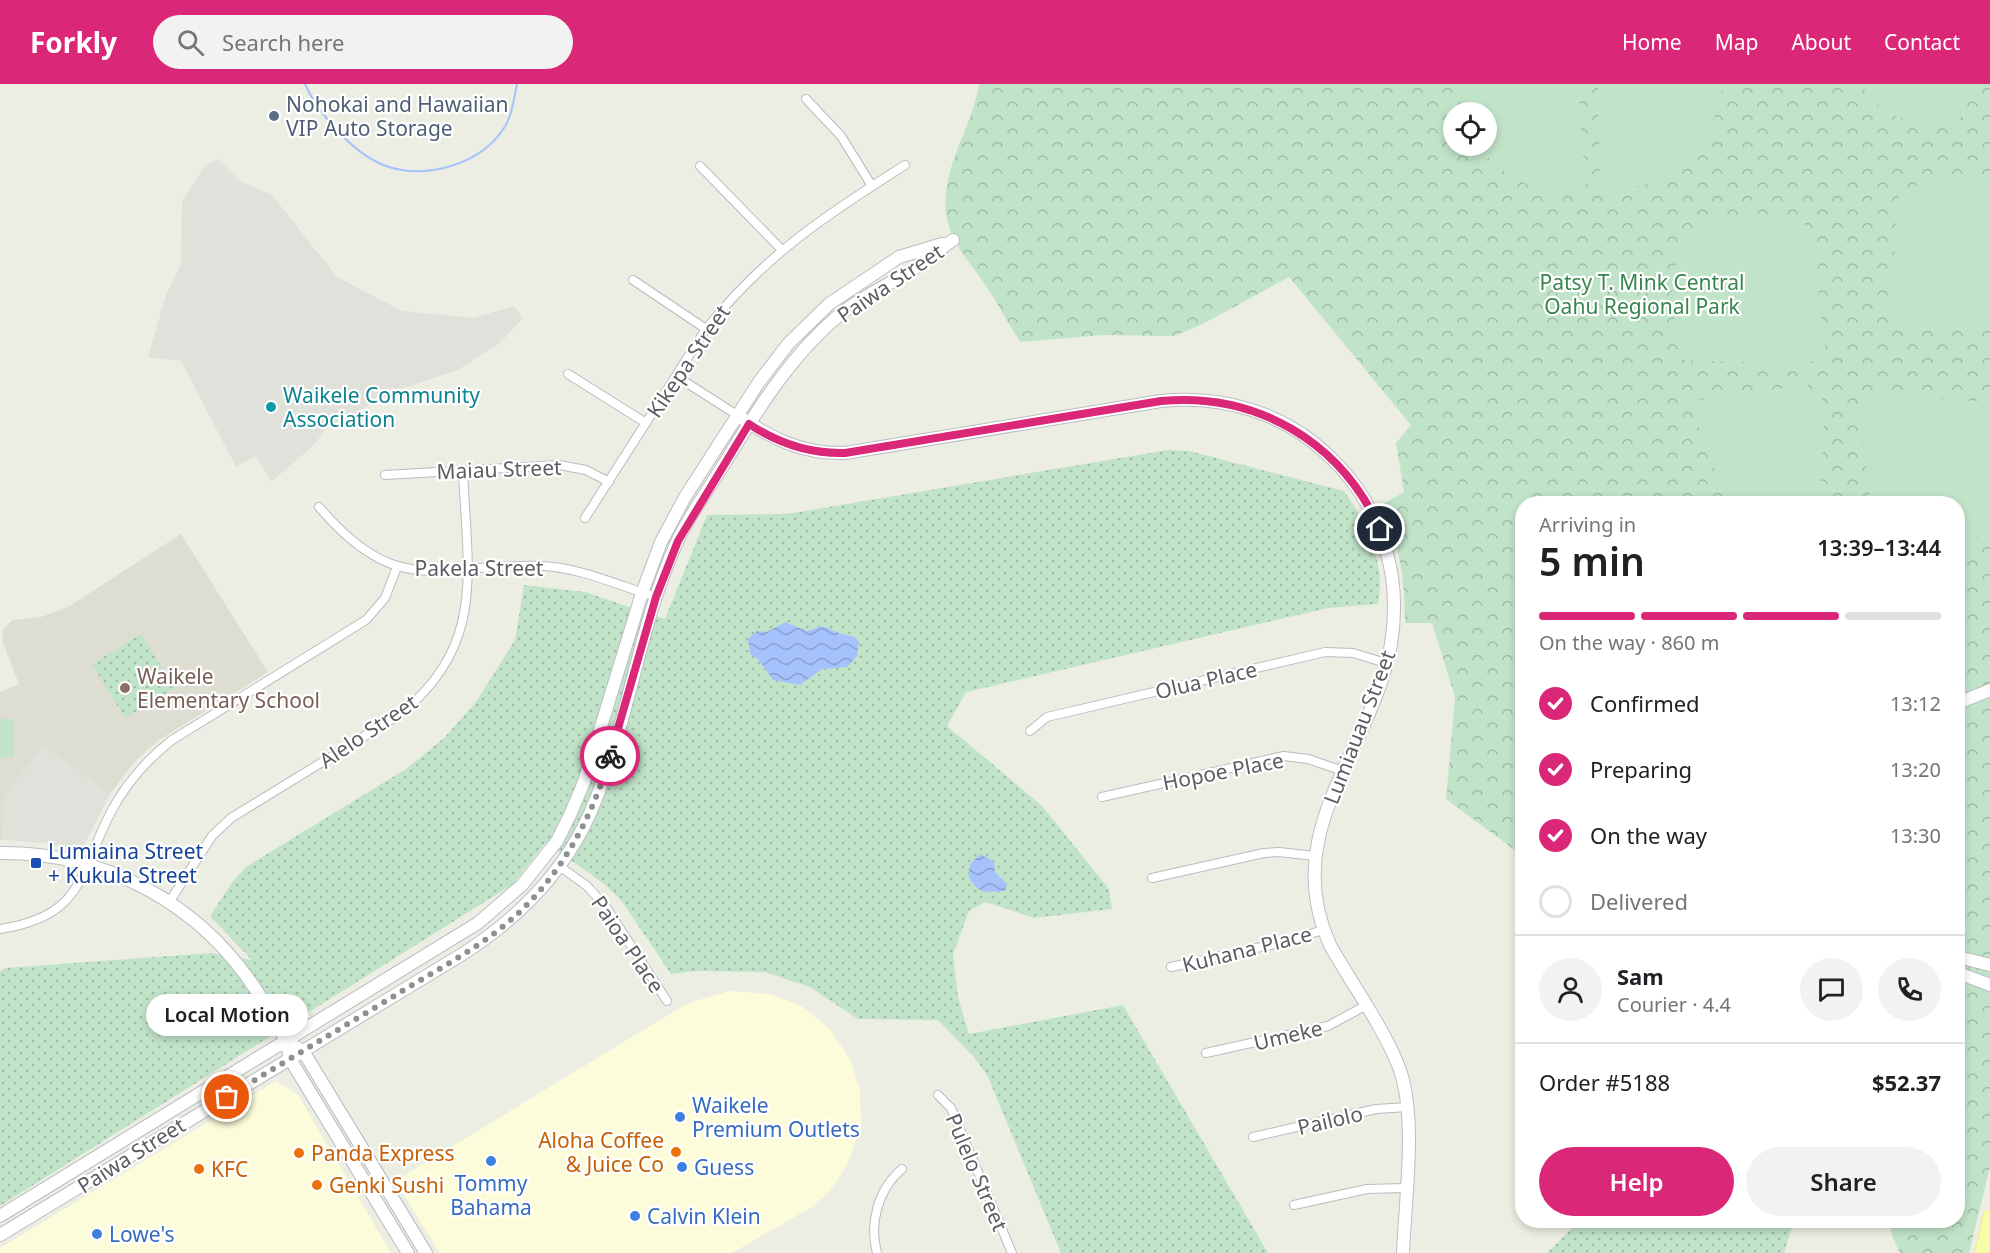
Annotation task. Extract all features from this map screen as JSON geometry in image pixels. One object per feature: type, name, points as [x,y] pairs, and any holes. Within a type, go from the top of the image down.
[{"type":"main road","points":[[1982,1253],[1990,1217]]},
{"type":"street","points":[[806,99],[841,136],[872,186]]},
{"type":"street","name":"Kikepa Street","points":[[585,518],[706,328],[747,281],[781,249],[812,225],[905,165]]},
{"type":"street","points":[[700,166],[781,249]]},
{"type":"street","name":"Paiwa Street","points":[[0,1216],[287,1042],[499,908],[557,841],[584,782],[642,593],[671,520],[774,360],[829,304],[899,257],[953,240],[908,272],[866,296],[825,328],[777,381],[749,424],[678,541],[656,597],[605,774],[584,825],[559,866],[525,907],[490,936],[0,1235]]},
{"type":"street","points":[[633,280],[706,328]]},
{"type":"street","points":[[568,374],[646,423]]},
{"type":"street","name":"Lumiauau Street","points":[[676,376],[749,424],[785,444],[802,450],[833,453],[858,452],[1183,399],[1231,403],[1288,425],[1321,448],[1350,478],[1374,515],[1384,543],[1393,582],[1393,622],[1386,663],[1322,823],[1314,856],[1313,890],[1323,930],[1400,1069],[1408,1107],[1403,1253]]},
{"type":"street","name":"Maiau Street","points":[[385,475],[559,465],[586,470],[609,482]]},
{"type":"street","name":"Alelo Street","points":[[170,901],[212,836],[231,818],[399,715],[429,687],[450,658],[467,607],[463,471]]},
{"type":"street","name":"Pakela Street","points":[[319,507],[350,541],[369,554],[397,567],[424,572],[541,566],[559,568],[656,597]]},
{"type":"street","points":[[0,929],[28,925],[57,910],[76,888],[122,793],[150,758],[172,740],[366,620],[385,598],[397,567]]},
{"type":"street","name":"Olua Place","points":[[1030,731],[1047,717],[1325,652],[1353,653],[1386,663]]},
{"type":"street","points":[[1965,700],[1990,690]]},
{"type":"street","name":"Hopoe Place","points":[[1102,797],[1284,756],[1308,759],[1343,771]]},
{"type":"street","points":[[536,868],[559,866],[557,841]]},
{"type":"street","points":[[1152,879],[1264,853],[1279,852],[1314,856]]},
{"type":"street","points":[[0,853],[58,857],[88,864],[138,882],[170,901],[208,932],[244,973],[287,1042],[290,1059],[408,1253]]},
{"type":"street","name":"Paioa Place","points":[[559,866],[587,886],[606,907],[667,1001]]},
{"type":"street","name":"Kuhana Place","points":[[1171,967],[1257,949],[1323,930]]},
{"type":"street","points":[[1965,959],[1990,965]]},
{"type":"street","points":[[1965,976],[1990,986]]},
{"type":"street","name":"Umeke","points":[[1206,1053],[1328,1026],[1365,1006]]},
{"type":"street","points":[[287,1042],[303,1051],[426,1253]]},
{"type":"street","name":"Pulelo Street","points":[[938,1095],[951,1108],[1012,1253]]},
{"type":"street","name":"Pailolo","points":[[1253,1137],[1376,1109],[1408,1107]]},
{"type":"street","points":[[877,1253],[874,1237],[876,1213],[890,1179],[902,1169]]},
{"type":"street","points":[[1294,1205],[1367,1189],[1406,1188]]},
{"type":"shaded area","points":[[218,159],[240,181],[272,195],[337,277],[402,311],[473,318],[514,306],[523,318],[500,343],[458,370],[395,391],[327,428],[313,446],[271,482],[256,456],[236,467],[181,361],[148,357],[166,295],[181,264],[182,201],[205,166]]},
{"type":"shaded area","name":"Waikele Elementary School","points":[[181,534],[268,672],[159,740],[135,761],[110,794],[44,745],[5,794],[3,840],[0,841],[0,692],[19,684],[2,640],[4,628],[13,620],[41,617],[68,607]]},
{"type":"shaded area","points":[[44,744],[110,794],[82,850],[43,843],[3,840],[5,794]]},
{"type":"shaded area","name":"Waikele Premium Outlets","points":[[730,991],[770,994],[800,1005],[829,1028],[851,1061],[860,1092],[861,1125],[847,1166],[828,1193],[812,1207],[732,1253],[440,1253],[395,1181],[688,1003]]},
{"type":"shaded area","points":[[276,1081],[298,1095],[391,1253],[0,1253],[0,1248]]},
{"type":"green space","name":"Patsy T. Mink Central Oahu Regional Park","points":[[979,84],[1990,84],[1990,1167],[1969,1253],[1900,1253],[1891,1228],[1965,1228],[1965,496],[1515,496],[1515,851],[1446,799],[1455,697],[1432,623],[1405,623],[1400,563],[1393,534],[1381,505],[1404,492],[1396,443],[1411,425],[1289,277],[1201,325],[1174,336],[1103,335],[1020,342],[952,234],[948,222],[946,193],[956,152],[977,96]]},
{"type":"green space","points":[[1457,84],[1578,84],[1586,192],[1570,193],[1539,188],[1526,184],[1500,169],[1487,156],[1497,156],[1497,102],[1460,102]]},
{"type":"green space","points":[[1598,84],[1721,84],[1722,88],[1708,133],[1682,164],[1665,176],[1646,184],[1600,192]]},
{"type":"green space","points":[[1861,84],[1968,84],[1966,115],[1936,123],[1908,120],[1882,107]]},
{"type":"green space","points":[[1975,178],[1990,181],[1990,322],[1904,331],[1890,318],[1899,190],[1943,180]]},
{"type":"green space","points":[[1745,215],[1774,217],[1810,226],[1825,347],[1809,364],[1682,360],[1674,312],[1673,288],[1675,266],[1683,247],[1696,232],[1716,221]]},
{"type":"green space","points":[[1807,385],[1825,402],[1820,496],[1741,496],[1728,486],[1710,461],[1704,447],[1700,432],[1698,400]]},
{"type":"green space","points":[[1874,395],[1990,402],[1990,529],[1965,543],[1965,496],[1870,496],[1859,413]]},
{"type":"green space","points":[[1168,450],[1189,451],[1344,491],[1373,544],[1379,574],[1378,604],[1328,608],[966,692],[947,726],[1042,806],[1109,889],[1112,909],[1034,918],[986,902],[969,911],[953,954],[958,997],[969,1034],[1123,1005],[1268,1253],[1061,1253],[988,1077],[975,1058],[938,1020],[858,1019],[810,987],[765,972],[695,971],[671,974],[621,900],[604,884],[546,842],[513,884],[0,1206],[0,972],[5,968],[211,953],[252,960],[210,916],[233,881],[246,867],[406,769],[444,738],[476,702],[515,640],[524,585],[585,592],[665,619],[707,515],[787,514]]},
{"type":"green space","points":[[141,634],[174,688],[125,718],[92,664]]},
{"type":"green space","points":[[0,719],[14,719],[14,757],[0,757]]},
{"type":"green space","points":[[1572,1228],[1792,1228],[1784,1253],[1547,1253]]},
{"type":"water","points":[[785,622],[807,631],[822,626],[855,637],[859,642],[857,656],[847,667],[822,669],[800,685],[773,680],[758,659],[750,654],[748,639],[757,631],[767,632]]},
{"type":"water","points":[[981,854],[994,862],[995,872],[1007,884],[1005,891],[984,892],[973,884],[969,869]]},
{"type":"waterway","points":[[305,84],[329,121],[364,154],[389,167],[420,171],[452,166],[482,151],[494,141],[509,118],[517,84]]},
{"type":"way so far","points":[[227,1097],[461,955],[507,924],[544,885],[574,843],[595,800],[610,756]]},
{"type":"place","name":"Nohokai and Hawaiian VIP Auto Storage","points":[[274,116]]},
{"type":"place","name":"Waikele Community Association","points":[[271,407]]},
{"type":"place","name":"Waikele Elementary School","points":[[125,688]]},
{"type":"place","name":"Lumiaina Street + Kukula Street","points":[[36,863]]},
{"type":"place","name":"Local Motion","points":[[227,1097]]},
{"type":"place","name":"Waikele Premium Outlets","points":[[680,1117]]},
{"type":"place","name":"Aloha Coffee & Juice Co","points":[[676,1152]]},
{"type":"place","name":"Panda Express","points":[[299,1153]]},
{"type":"place","name":"Tommy Bahama","points":[[491,1161]]},
{"type":"place","name":"Guess","points":[[682,1167]]},
{"type":"place","name":"KFC","points":[[199,1169]]},
{"type":"place","name":"Genki Sushi","points":[[317,1185]]},
{"type":"place","name":"Calvin Klein","points":[[635,1216]]},
{"type":"place","name":"Lowe's","points":[[97,1234]]},
{"type":"route","points":[[610,756],[664,574],[690,517],[749,424],[785,444],[802,450],[845,453],[1161,401],[1183,399],[1231,403],[1270,416],[1305,435],[1321,448],[1335,461],[1362,494],[1380,529]]}]
